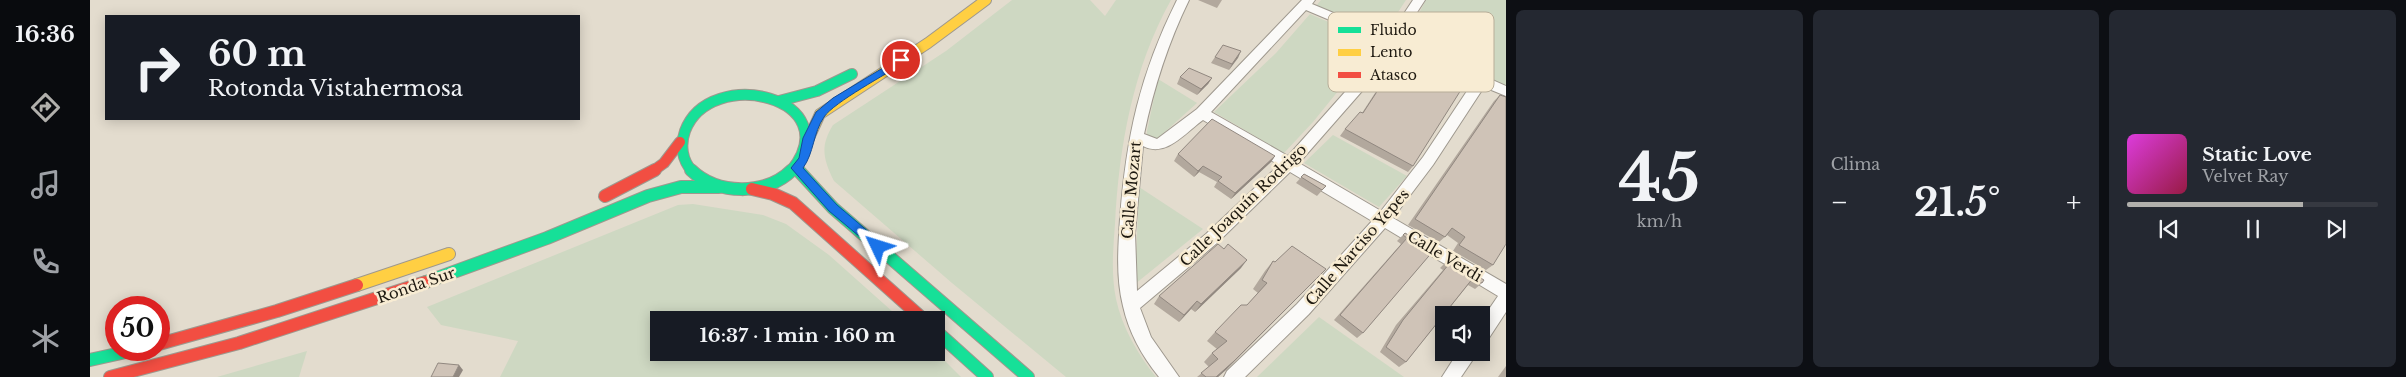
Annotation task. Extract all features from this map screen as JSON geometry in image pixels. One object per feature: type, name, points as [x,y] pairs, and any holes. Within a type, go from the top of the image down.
[{"type":"main road","points":[[680,142],[682,156],[689,168],[702,179],[718,186],[735,190],[752,189],[777,182],[797,168],[806,154],[809,138],[820,114],[928,42],[986,0]]},
{"type":"main road","points":[[780,101],[803,97],[832,86],[862,68]]},
{"type":"main road","points":[[597,199],[644,177],[664,163],[680,142],[684,127],[693,114],[707,104],[724,97],[743,94],[762,96],[780,101],[800,116],[809,138]]},
{"type":"main road","points":[[797,168],[833,208],[1028,377]]},
{"type":"main road","name":"Ronda Sur","points":[[110,377],[238,343],[412,287],[547,238],[648,196],[681,187],[718,186]]},
{"type":"main road","points":[[752,189],[773,194],[792,203],[914,311]]},
{"type":"main road","name":"Ronda Sur","points":[[170,341],[277,311],[457,252]]},
{"type":"main road","points":[[945,339],[988,377]]},
{"type":"main road","points":[[90,360],[105,357]]},
{"type":"street","name":"Calle Mozart","points":[[1170,377],[1157,362],[1139,332],[1131,306],[1125,263],[1130,181],[1136,136],[1153,68],[1164,38],[1183,0]]},
{"type":"street","name":"Calle Joaquín Rodrigo","points":[[1411,12],[1419,0]]},
{"type":"street","points":[[1136,136],[1151,144],[1160,145],[1202,113],[1306,3],[1328,13]]},
{"type":"street","points":[[1494,86],[1506,91]]},
{"type":"street","name":"Calle Joaquín Rodrigo","points":[[1131,306],[1234,219],[1290,165],[1353,92]]},
{"type":"street","name":"Calle Narciso Yepes","points":[[1233,377],[1304,308],[1384,221],[1445,138],[1474,92]]},
{"type":"street","name":"Calle Verdi","points":[[1202,113],[1506,292]]},
{"type":"street","points":[[1490,322],[1506,298]]},
{"type":"street","points":[[1451,377],[1463,361]]},
{"type":"green space","points":[[1012,0],[1090,0],[1105,16],[1116,0],[1171,0],[1147,53],[1130,108],[1120,166],[1113,252],[1114,290],[1122,320],[1137,350],[1156,377],[1066,377],[952,283],[834,181],[827,166],[824,153],[825,146],[833,125],[946,51]]},
{"type":"green space","points":[[1321,0],[1406,0],[1398,12],[1330,12],[1316,6]]},
{"type":"green space","points":[[1426,0],[1506,0],[1506,87],[1494,82],[1494,12],[1420,12]]},
{"type":"green space","points":[[1310,14],[1328,22],[1328,92],[1337,92],[1284,153],[1214,112],[1276,53]]},
{"type":"green space","points":[[1158,79],[1197,103],[1156,140],[1147,136],[1147,131]]},
{"type":"green space","points":[[1333,135],[1407,176],[1379,207],[1304,163]]},
{"type":"green space","points":[[1139,187],[1203,229],[1135,284]]},
{"type":"green space","points":[[693,204],[763,215],[786,224],[829,255],[892,311],[650,311],[650,361],[945,361],[961,377],[500,377],[518,341],[441,325],[427,307],[678,205]]},
{"type":"green space","points":[[1319,317],[1404,377],[1257,377]]},
{"type":"green space","points":[[307,351],[299,377],[217,377]]},
{"type":"building","points":[[1223,45],[1241,51],[1232,64],[1215,57]]},
{"type":"building","points":[[1189,68],[1212,78],[1201,89],[1180,77]]},
{"type":"building","points":[[1377,92],[1460,92],[1413,166],[1345,129],[1360,112],[1363,113]]},
{"type":"building","points":[[1500,95],[1506,97],[1506,244],[1493,265],[1459,245],[1465,237],[1452,228],[1445,237],[1415,219]]},
{"type":"building","points":[[1212,119],[1275,156],[1235,193],[1218,181],[1222,177],[1203,166],[1198,171],[1178,154]]},
{"type":"building","points":[[1304,174],[1326,186],[1322,190],[1301,177]]},
{"type":"building","points":[[1405,233],[1434,250],[1363,333],[1340,315],[1407,238],[1403,235]]},
{"type":"building","points":[[1218,244],[1224,249],[1228,244],[1247,260],[1201,304],[1197,301],[1184,315],[1159,296]]},
{"type":"building","points":[[1292,246],[1326,269],[1234,361],[1216,377],[1206,377],[1201,373],[1218,359],[1212,353],[1227,341],[1215,332],[1241,305],[1247,305],[1267,283],[1262,280],[1273,261],[1275,262]]},
{"type":"building","points":[[1449,259],[1484,280],[1482,283],[1473,278],[1451,306],[1435,306],[1435,326],[1406,362],[1386,347],[1403,320],[1449,264],[1446,262]]},
{"type":"building","points":[[438,363],[459,365],[453,377],[431,377]]},
{"type":"traffic: fast","points":[[779,101],[817,91],[852,74]]},
{"type":"traffic: fast","points":[[743,94],[776,100],[795,111],[804,122],[807,135],[805,148],[800,160],[791,171],[778,181],[753,189],[725,186],[700,177],[690,169],[682,152],[682,142],[687,125],[699,110],[715,100],[743,94]]},
{"type":"traffic: fast","points":[[797,168],[833,208],[1028,377]]},
{"type":"traffic: fast","points":[[426,282],[547,238],[648,196],[681,187],[719,187]]},
{"type":"traffic: fast","points":[[945,339],[987,377]]},
{"type":"traffic: fast","points":[[90,360],[105,357]]},
{"type":"traffic: slow","points":[[809,138],[820,114],[928,43],[986,0]]},
{"type":"traffic: slow","points":[[357,285],[449,254]]},
{"type":"traffic: jam","points":[[605,196],[644,177],[664,163],[680,142]]},
{"type":"traffic: jam","points":[[752,189],[773,194],[793,203],[914,311]]},
{"type":"traffic: jam","points":[[110,377],[239,343],[426,282]]},
{"type":"traffic: jam","points":[[170,341],[277,311],[357,285]]},
{"type":"route","points":[[878,247],[833,208],[797,168],[804,159],[809,138],[820,114],[901,60]]}]
